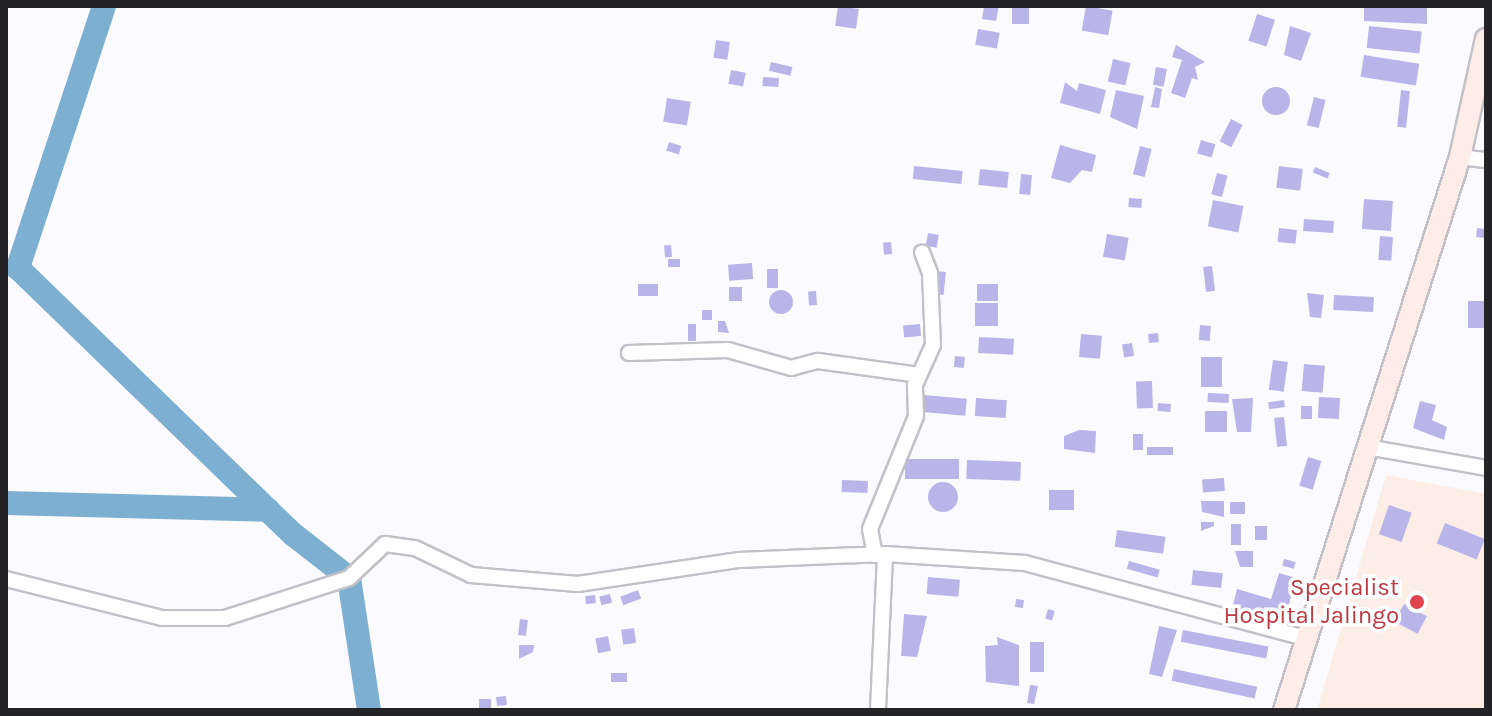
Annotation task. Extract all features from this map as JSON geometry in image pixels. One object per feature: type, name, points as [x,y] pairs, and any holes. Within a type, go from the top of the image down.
[{"type":"main road","points":[[1284,710],[1460,157],[1486,39]]},
{"type":"street","points":[[1460,157],[1486,160]]},
{"type":"street","points":[[878,710],[880,555],[870,529],[916,416],[919,375],[933,345],[930,273],[922,252]]},
{"type":"street","points":[[629,353],[728,350],[791,368],[818,361],[919,375]]},
{"type":"street","points":[[1367,447],[1486,468]]},
{"type":"street","points":[[6,579],[162,618],[225,618],[349,578],[385,544],[415,548],[471,575],[578,584],[739,560],[880,555],[1025,563],[1305,638]]},
{"type":"shaded area","name":"Specialist Hospital Jalingo","points":[[1386,475],[1486,494],[1486,710],[1317,710]]},
{"type":"building","points":[[838,6],[859,9],[856,29],[835,26]]},
{"type":"building","points":[[984,6],[999,6],[996,21],[982,19]]},
{"type":"building","points":[[1012,6],[1029,6],[1029,24],[1012,24]]},
{"type":"building","points":[[1086,6],[1113,11],[1108,35],[1082,31]]},
{"type":"building","points":[[1364,6],[1427,6],[1427,24],[1364,21]]},
{"type":"building","points":[[1257,14],[1275,20],[1266,47],[1248,41]]},
{"type":"building","points":[[1290,26],[1311,33],[1301,61],[1284,55]]},
{"type":"building","points":[[1369,26],[1422,32],[1419,53],[1367,48]]},
{"type":"building","points":[[978,29],[1000,33],[997,49],[975,45]]},
{"type":"building","points":[[716,40],[730,42],[727,60],[713,58]]},
{"type":"building","points":[[1176,45],[1205,62],[1195,67],[1198,80],[1192,78],[1185,98],[1171,93],[1182,60],[1172,57]]},
{"type":"building","points":[[1364,55],[1419,64],[1416,85],[1361,77]]},
{"type":"building","points":[[1113,59],[1131,63],[1125,85],[1108,81]]},
{"type":"building","points":[[771,62],[792,67],[790,76],[769,71]]},
{"type":"building","points":[[1156,67],[1167,69],[1164,87],[1153,85]]},
{"type":"building","points":[[731,70],[746,73],[743,87],[728,84]]},
{"type":"building","points":[[763,77],[779,78],[778,87],[762,86]]},
{"type":"building","points":[[1065,82],[1077,91],[1079,83],[1106,90],[1100,114],[1060,103]]},
{"type":"building","points":[[1155,87],[1162,89],[1159,108],[1151,107]]},
{"type":"building","points":[[1276,87],[1286,91],[1290,101],[1286,111],[1276,115],[1266,111],[1262,101],[1266,91]]},
{"type":"building","points":[[1116,90],[1144,96],[1137,129],[1110,117]]},
{"type":"building","points":[[1401,90],[1410,91],[1406,128],[1397,127]]},
{"type":"building","points":[[1314,97],[1326,100],[1319,128],[1307,125]]},
{"type":"building","points":[[667,98],[691,102],[687,125],[663,122]]},
{"type":"building","points":[[1231,119],[1243,125],[1231,147],[1220,141]]},
{"type":"building","points":[[1201,140],[1215,144],[1212,158],[1197,153]]},
{"type":"building","points":[[669,142],[681,146],[679,155],[666,151]]},
{"type":"building","points":[[1060,145],[1096,155],[1092,172],[1082,170],[1070,183],[1051,178]]},
{"type":"building","points":[[1140,146],[1152,149],[1145,177],[1133,174]]},
{"type":"building","points":[[914,166],[963,171],[961,184],[913,179]]},
{"type":"building","points":[[1279,166],[1303,169],[1300,191],[1276,188]]},
{"type":"building","points":[[1315,167],[1330,173],[1328,179],[1313,173]]},
{"type":"building","points":[[980,169],[1009,172],[1007,188],[978,185]]},
{"type":"building","points":[[1217,173],[1228,176],[1222,197],[1211,194]]},
{"type":"building","points":[[1021,174],[1032,175],[1030,195],[1019,194]]},
{"type":"building","points":[[1129,198],[1142,199],[1141,208],[1128,207]]},
{"type":"building","points":[[1364,199],[1393,201],[1391,231],[1362,229]]},
{"type":"building","points":[[1213,200],[1243,206],[1238,232],[1208,227]]},
{"type":"building","points":[[1304,219],[1334,221],[1333,233],[1303,231]]},
{"type":"building","points":[[1279,228],[1297,230],[1295,244],[1278,242]]},
{"type":"building","points":[[1477,228],[1486,229],[1485,238],[1476,237]]},
{"type":"building","points":[[928,233],[939,235],[937,248],[926,246]]},
{"type":"building","points":[[1107,234],[1129,238],[1125,260],[1103,257]]},
{"type":"building","points":[[1380,236],[1393,237],[1391,261],[1378,260]]},
{"type":"building","points":[[891,242],[892,254],[884,255],[883,243]]},
{"type":"building","points":[[671,245],[672,257],[665,258],[664,246]]},
{"type":"building","points":[[668,259],[680,259],[680,267],[668,267]]},
{"type":"building","points":[[752,263],[753,279],[729,281],[728,265]]},
{"type":"building","points":[[1212,266],[1215,291],[1206,292],[1203,267]]},
{"type":"building","points":[[767,269],[778,269],[778,288],[767,288]]},
{"type":"building","points":[[936,271],[946,272],[944,295],[934,294]]},
{"type":"building","points":[[638,284],[658,284],[658,296],[638,296]]},
{"type":"building","points":[[977,284],[998,284],[998,301],[977,301]]},
{"type":"building","points":[[729,287],[742,287],[742,301],[729,301]]},
{"type":"building","points":[[781,290],[789,294],[793,302],[789,310],[781,314],[773,310],[769,302],[773,294]]},
{"type":"building","points":[[816,291],[817,305],[809,306],[808,292]]},
{"type":"building","points":[[1307,293],[1324,295],[1321,318],[1310,317]]},
{"type":"building","points":[[1334,295],[1374,297],[1373,312],[1333,310]]},
{"type":"building","points":[[1468,301],[1486,301],[1486,328],[1468,328]]},
{"type":"building","points":[[975,303],[998,303],[998,326],[975,326]]},
{"type":"building","points":[[702,310],[712,310],[712,320],[702,320]]},
{"type":"building","points":[[718,321],[725,321],[729,333],[718,332]]},
{"type":"building","points":[[688,324],[696,324],[696,341],[688,341]]},
{"type":"building","points":[[920,324],[921,336],[904,337],[903,325]]},
{"type":"building","points":[[1200,325],[1211,326],[1210,341],[1199,340]]},
{"type":"building","points":[[1158,333],[1159,342],[1149,343],[1148,334]]},
{"type":"building","points":[[1081,334],[1102,336],[1100,359],[1079,357]]},
{"type":"building","points":[[979,337],[1014,339],[1013,355],[978,353]]},
{"type":"building","points":[[1132,343],[1134,356],[1124,357],[1122,345]]},
{"type":"building","points":[[955,356],[965,357],[964,368],[954,367]]},
{"type":"building","points":[[1201,357],[1222,357],[1222,387],[1201,387]]},
{"type":"building","points":[[1273,360],[1288,362],[1284,392],[1269,390]]},
{"type":"building","points":[[1304,364],[1325,366],[1323,393],[1302,391]]},
{"type":"building","points":[[1152,381],[1153,408],[1137,409],[1136,382]]},
{"type":"building","points":[[1208,393],[1229,394],[1229,403],[1208,402]]},
{"type":"building","points":[[924,395],[967,399],[965,416],[923,412]]},
{"type":"building","points":[[1319,397],[1340,398],[1339,419],[1318,418]]},
{"type":"building","points":[[976,398],[1007,400],[1006,418],[975,416]]},
{"type":"building","points":[[1253,398],[1251,432],[1237,432],[1232,399]]},
{"type":"building","points":[[1284,400],[1285,407],[1269,409],[1268,402]]},
{"type":"building","points":[[1420,401],[1436,405],[1432,420],[1447,427],[1444,440],[1413,428]]},
{"type":"building","points":[[1158,403],[1171,404],[1170,412],[1157,411]]},
{"type":"building","points":[[1301,406],[1312,406],[1312,419],[1301,419]]},
{"type":"building","points":[[1205,411],[1227,411],[1227,432],[1205,432]]},
{"type":"building","points":[[1284,417],[1287,446],[1277,447],[1274,418]]},
{"type":"building","points":[[1079,430],[1096,431],[1095,453],[1064,449],[1064,436]]},
{"type":"building","points":[[1133,434],[1143,434],[1143,450],[1133,450]]},
{"type":"building","points":[[1147,447],[1173,447],[1173,455],[1147,455]]},
{"type":"building","points":[[1308,457],[1321,461],[1313,490],[1299,486]]},
{"type":"building","points":[[905,459],[959,459],[959,479],[905,479]]},
{"type":"building","points":[[967,460],[1021,462],[1020,481],[966,479]]},
{"type":"building","points":[[1224,478],[1225,491],[1203,493],[1202,480]]},
{"type":"building","points":[[842,480],[868,481],[868,493],[842,492]]},
{"type":"building","points":[[943,482],[949,483],[957,491],[957,503],[949,511],[943,512],[937,511],[929,503],[928,497],[929,491],[937,483]]},
{"type":"building","points":[[1049,490],[1074,490],[1074,510],[1049,510]]},
{"type":"building","points":[[1201,501],[1224,501],[1224,517],[1202,512]]},
{"type":"building","points":[[1230,502],[1245,502],[1245,514],[1230,514]]},
{"type":"building","points":[[1389,505],[1412,513],[1402,542],[1379,534]]},
{"type":"building","points":[[1201,522],[1214,522],[1214,526],[1201,531]]},
{"type":"building","points":[[1445,523],[1485,539],[1477,560],[1437,543]]},
{"type":"building","points":[[1231,524],[1241,524],[1241,545],[1231,545]]},
{"type":"building","points":[[1255,526],[1267,526],[1267,540],[1255,540]]},
{"type":"building","points":[[1117,530],[1166,537],[1163,554],[1115,547]]},
{"type":"building","points":[[1235,551],[1253,551],[1253,567],[1240,567]]},
{"type":"building","points":[[1284,559],[1296,562],[1294,569],[1282,566]]},
{"type":"building","points":[[1129,561],[1160,570],[1158,578],[1127,569]]},
{"type":"building","points":[[1193,570],[1223,573],[1221,588],[1191,585]]},
{"type":"building","points":[[1279,573],[1296,578],[1284,623],[1232,609],[1237,589],[1271,599]]},
{"type":"building","points":[[928,577],[960,580],[958,597],[927,594]]},
{"type":"building","points":[[638,590],[641,598],[623,605],[620,597]]},
{"type":"building","points":[[610,594],[612,603],[601,605],[599,596]]},
{"type":"building","points":[[595,595],[596,603],[586,604],[585,596]]},
{"type":"building","points":[[1016,599],[1024,600],[1023,608],[1015,607]]},
{"type":"building","points":[[1404,604],[1427,616],[1418,634],[1395,622]]},
{"type":"building","points":[[1048,609],[1055,611],[1052,621],[1045,619]]},
{"type":"building","points":[[904,614],[927,616],[917,657],[901,656]]},
{"type":"building","points":[[520,619],[528,620],[526,636],[518,635]]},
{"type":"building","points":[[1159,626],[1177,630],[1162,677],[1149,674]]},
{"type":"building","points":[[634,628],[636,643],[623,645],[621,630]]},
{"type":"building","points":[[1183,630],[1268,647],[1266,658],[1181,642]]},
{"type":"building","points":[[608,636],[611,651],[598,653],[595,638]]},
{"type":"building","points":[[997,637],[1019,645],[1019,686],[986,682],[985,646],[998,645]]},
{"type":"building","points":[[1030,642],[1044,642],[1044,672],[1030,672]]},
{"type":"building","points":[[519,645],[534,645],[533,652],[519,659]]},
{"type":"building","points":[[1174,669],[1257,687],[1255,698],[1172,681]]},
{"type":"building","points":[[611,673],[627,673],[627,682],[611,682]]},
{"type":"building","points":[[1030,685],[1038,686],[1034,704],[1027,703]]},
{"type":"building","points":[[506,696],[507,705],[497,706],[496,697]]},
{"type":"building","points":[[479,699],[491,699],[491,710],[479,710]]},
{"type":"waterway","points":[[104,6],[18,268],[294,535],[349,578],[369,710]]},
{"type":"waterway","points":[[6,503],[268,510]]},
{"type":"place","name":"Specialist Hospital Jalingo","points":[[1417,602]]}]
